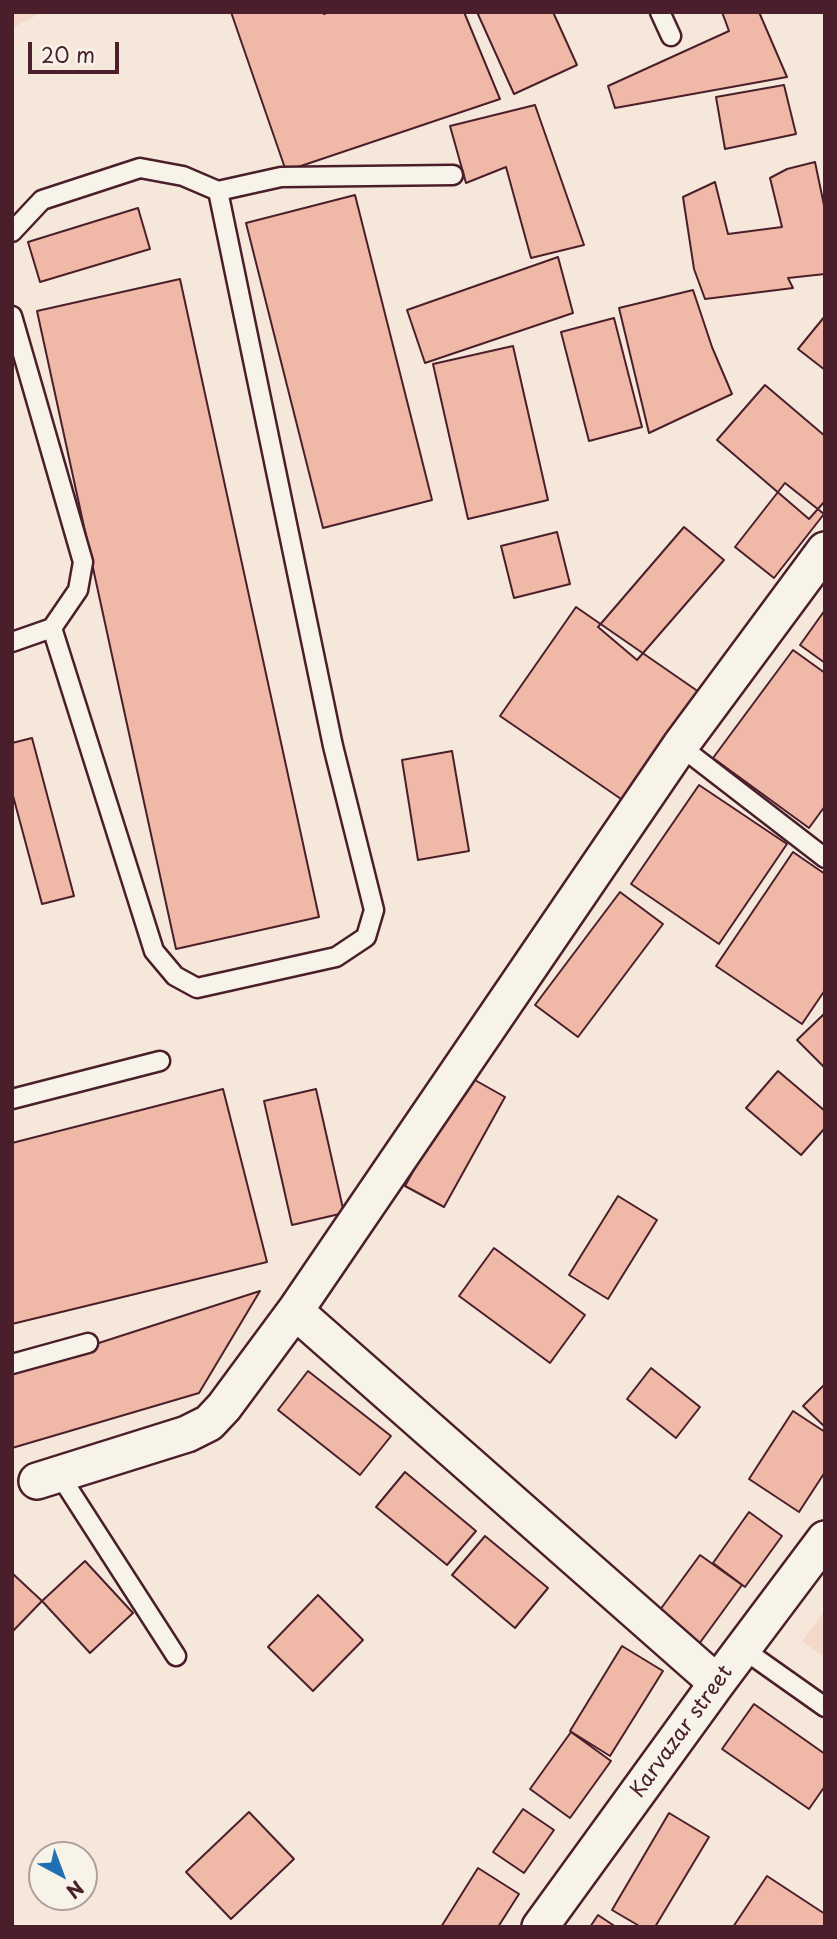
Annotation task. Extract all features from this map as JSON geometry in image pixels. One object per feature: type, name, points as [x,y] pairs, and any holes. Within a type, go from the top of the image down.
[{"type":"street","points":[[48,1478],[187,1434],[209,1423],[224,1407],[295,1311],[680,746],[825,550]]},
{"type":"street","points":[[295,1311],[717,1683]]},
{"type":"street","name":"Karvazar street","points":[[540,1927],[825,1539]]},
{"type":"lane","points":[[660,12],[671,36]]},
{"type":"lane","points":[[12,232],[43,200],[140,168],[183,176],[218,191],[281,177],[453,175]]},
{"type":"lane","points":[[52,628],[154,951],[175,976],[197,988],[335,957],[366,937],[374,910],[333,746],[218,191]]},
{"type":"lane","points":[[12,316],[83,562],[78,590],[52,628],[12,642]]},
{"type":"lane","points":[[680,746],[825,858]]},
{"type":"lane","points":[[12,1099],[160,1061]]},
{"type":"lane","points":[[12,1364],[88,1343]]},
{"type":"lane","points":[[48,1478],[176,1657]]},
{"type":"lane","points":[[743,1649],[825,1707]]},
{"type":"shaded area","points":[[12,12],[43,12],[12,28]]},
{"type":"shaded area","points":[[825,1610],[825,1658],[802,1641]]},
{"type":"building","points":[[231,12],[464,12],[500,99],[286,171]]},
{"type":"building","points":[[477,12],[553,12],[577,65],[514,94]]},
{"type":"building","points":[[722,12],[759,12],[787,77],[615,108],[608,86],[729,31]]},
{"type":"building","points":[[784,85],[796,134],[725,149],[716,97]]},
{"type":"building","points":[[535,105],[584,245],[531,258],[506,167],[466,183],[450,126]]},
{"type":"building","points":[[815,162],[825,210],[825,274],[788,278],[793,288],[705,299],[694,269],[683,197],[715,182],[728,234],[782,227],[770,178],[787,169]]},
{"type":"building","points":[[355,195],[432,500],[323,528],[246,223]]},
{"type":"building","points":[[138,208],[150,249],[40,282],[28,242]]},
{"type":"building","points":[[558,257],[573,313],[425,363],[407,310]]},
{"type":"building","points":[[180,279],[319,917],[176,949],[37,311]]},
{"type":"building","points":[[693,290],[712,347],[732,394],[649,433],[619,308]]},
{"type":"building","points":[[825,316],[825,370],[798,349]]},
{"type":"building","points":[[614,318],[642,427],[589,441],[561,332]]},
{"type":"building","points":[[513,346],[548,500],[468,519],[433,364]]},
{"type":"building","points":[[765,385],[825,436],[825,501],[809,519],[717,440]]},
{"type":"building","points":[[785,483],[824,514],[774,578],[735,547]]},
{"type":"building","points":[[684,527],[724,560],[637,660],[598,627]]},
{"type":"building","points":[[557,532],[570,584],[514,598],[501,546]]},
{"type":"building","points":[[576,607],[699,692],[624,801],[500,716]]},
{"type":"building","points":[[825,610],[825,663],[800,645]]},
{"type":"building","points":[[793,650],[825,673],[825,806],[809,828],[713,758]]},
{"type":"building","points":[[32,738],[74,896],[42,904],[12,792],[12,743]]},
{"type":"building","points":[[452,751],[469,851],[418,860],[402,760]]},
{"type":"building","points":[[699,785],[787,844],[719,944],[631,884]]},
{"type":"building","points":[[793,852],[825,874],[825,990],[802,1024],[716,966]]},
{"type":"building","points":[[620,892],[663,924],[578,1037],[535,1005]]},
{"type":"building","points":[[825,1013],[825,1068],[797,1040]]},
{"type":"building","points":[[778,1071],[825,1111],[825,1128],[801,1155],[746,1108]]},
{"type":"building","points":[[466,1075],[505,1097],[444,1207],[405,1186]]},
{"type":"building","points":[[223,1089],[267,1262],[12,1324],[12,1143]]},
{"type":"building","points":[[316,1089],[344,1213],[292,1225],[264,1101]]},
{"type":"building","points":[[618,1196],[657,1220],[608,1299],[569,1275]]},
{"type":"building","points":[[494,1248],[585,1315],[550,1363],[459,1296]]},
{"type":"building","points":[[260,1291],[199,1393],[12,1448],[12,1371]]},
{"type":"building","points":[[651,1368],[700,1407],[676,1438],[627,1399]]},
{"type":"building","points":[[308,1371],[391,1436],[360,1475],[278,1410]]},
{"type":"building","points":[[825,1384],[825,1427],[803,1406]]},
{"type":"building","points":[[793,1411],[825,1432],[825,1472],[799,1512],[749,1479]]},
{"type":"building","points":[[405,1472],[476,1531],[447,1565],[376,1507]]},
{"type":"building","points":[[749,1512],[782,1536],[745,1587],[713,1563]]},
{"type":"building","points":[[485,1536],[548,1588],[515,1628],[452,1575]]},
{"type":"building","points":[[700,1555],[742,1585],[699,1644],[657,1614]]},
{"type":"building","points":[[85,1561],[133,1613],[90,1653],[42,1601]]},
{"type":"building","points":[[12,1573],[42,1601],[12,1632]]},
{"type":"building","points":[[318,1595],[363,1640],[313,1691],[268,1647]]},
{"type":"building","points":[[622,1646],[663,1671],[610,1756],[570,1731]]},
{"type":"building","points":[[754,1704],[825,1754],[825,1786],[809,1809],[722,1749]]},
{"type":"building","points":[[571,1732],[611,1761],[570,1818],[530,1789]]},
{"type":"building","points":[[523,1809],[554,1830],[524,1873],[493,1852]]},
{"type":"building","points":[[249,1812],[294,1859],[231,1919],[186,1872]]},
{"type":"building","points":[[669,1813],[709,1837],[655,1927],[641,1927],[612,1910]]},
{"type":"building","points":[[478,1868],[519,1894],[498,1927],[441,1927]]},
{"type":"building","points":[[767,1876],[825,1914],[825,1927],[733,1927]]},
{"type":"building","points":[[598,1915],[616,1927],[590,1927]]}]
